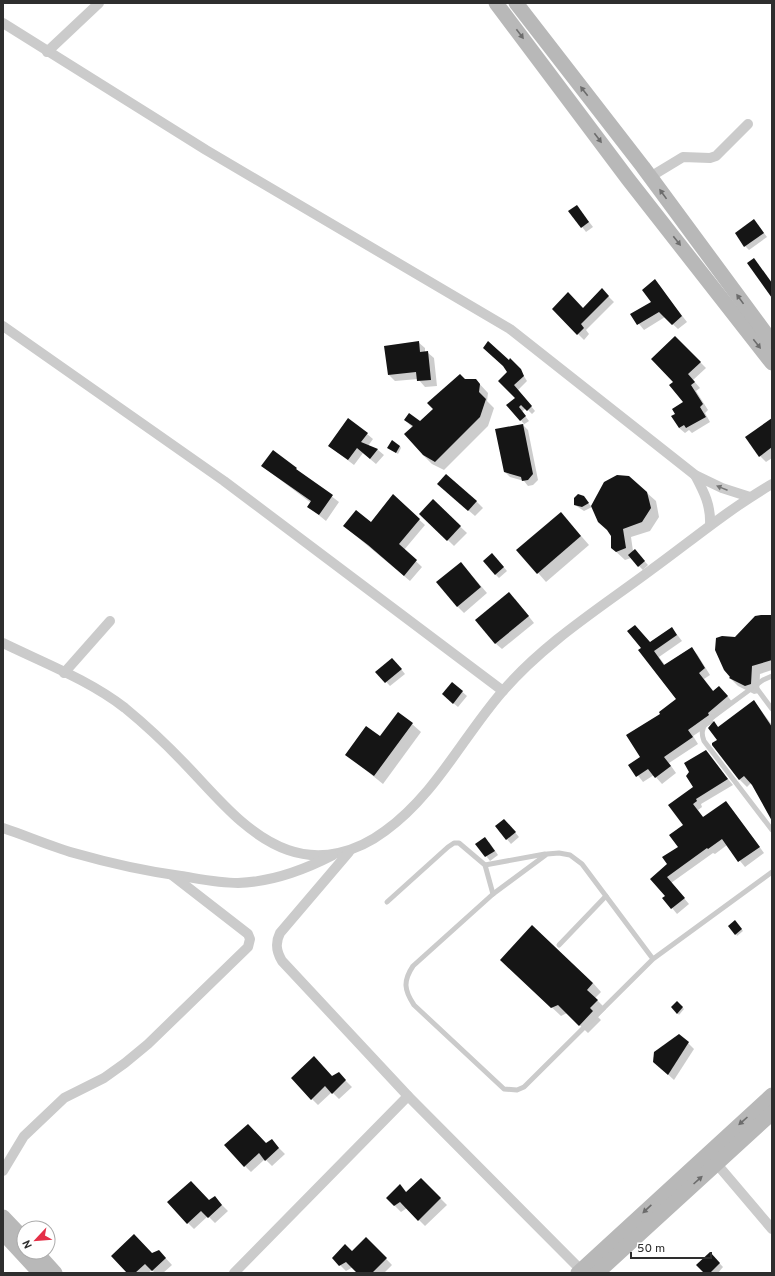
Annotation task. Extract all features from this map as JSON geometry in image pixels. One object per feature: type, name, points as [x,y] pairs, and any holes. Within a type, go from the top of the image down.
[{"type":"main road","points":[[496,3],[628,178],[772,363]]},
{"type":"main road","points":[[516,3],[650,177],[772,342]]},
{"type":"main road","points":[[581,1272],[772,1095]]},
{"type":"main road","points":[[597,1273],[772,1113]]},
{"type":"main road","points":[[3,1217],[16,1231]]},
{"type":"main road","points":[[3,1233],[40,1273]]},
{"type":"main road","points":[[43,1260],[55,1273]]},
{"type":"street","points":[[47,52],[99,3]]},
{"type":"street","points":[[3,24],[213,153],[510,328],[695,475],[722,488],[750,497]]},
{"type":"street","points":[[650,177],[683,157],[710,158],[716,156],[748,124]]},
{"type":"street","points":[[3,326],[224,480],[503,691]]},
{"type":"street","points":[[695,475],[708,502],[710,525]]},
{"type":"street","points":[[581,1272],[408,1096],[282,961],[278,954],[277,940],[280,933],[349,852],[385,831],[422,798],[503,691],[541,654],[578,623],[710,525],[750,497],[772,484]]},
{"type":"street","points":[[64,673],[110,621]]},
{"type":"street","points":[[3,644],[95,688],[123,707],[155,733],[242,822],[268,840],[289,850],[309,854],[334,854],[349,852]]},
{"type":"street","points":[[3,828],[74,853],[172,875],[214,882],[238,883],[289,874],[314,865],[334,854]]},
{"type":"street","points":[[3,1171],[24,1136],[64,1098],[104,1078],[125,1063],[148,1044],[248,947],[250,939],[248,934],[172,875]]},
{"type":"street","points":[[234,1273],[408,1096]]},
{"type":"street","points":[[716,1163],[772,1229]]},
{"type":"lane","points":[[772,676],[755,686],[706,722],[702,735],[704,741],[772,830]]},
{"type":"lane","points":[[755,686],[772,709]]},
{"type":"lane","points":[[387,902],[448,846],[454,843],[459,844],[485,865],[493,894]]},
{"type":"lane","points":[[485,865],[547,854],[559,853],[570,855],[582,864],[653,960]]},
{"type":"lane","points":[[547,854],[493,894],[413,966],[406,975],[405,983],[407,994],[414,1005],[504,1089],[517,1090],[524,1087],[653,960],[772,872]]},
{"type":"lane","points":[[559,945],[606,896]]},
{"type":"building","points":[[577,205],[589,222],[581,228],[568,211]]},
{"type":"building","points":[[754,219],[764,233],[744,247],[735,233]]},
{"type":"building","points":[[754,258],[772,283],[772,298],[747,263]]},
{"type":"building","points":[[655,279],[682,316],[672,325],[659,312],[637,325],[630,314],[651,302],[642,290]]},
{"type":"building","points":[[602,288],[609,296],[581,324],[584,328],[577,335],[552,309],[568,292],[583,308]]},
{"type":"building","points":[[675,336],[701,362],[688,374],[695,382],[691,385],[703,404],[700,407],[706,417],[686,428],[684,425],[679,428],[671,416],[675,414],[672,409],[683,402],[669,385],[673,382],[651,359]]},
{"type":"building","points":[[419,341],[420,352],[428,351],[431,380],[417,381],[416,372],[388,375],[384,346]]},
{"type":"building","points":[[488,341],[509,360],[510,358],[521,369],[524,376],[514,385],[532,406],[527,411],[521,405],[519,407],[526,416],[520,421],[506,405],[515,398],[498,381],[507,372],[503,366],[483,348]]},
{"type":"building","points":[[460,374],[465,379],[476,379],[480,384],[479,392],[486,399],[480,417],[435,462],[423,455],[404,434],[413,426],[404,420],[409,413],[420,421],[433,409],[427,403]]},
{"type":"building","points":[[348,418],[368,433],[361,442],[378,449],[370,459],[357,448],[348,460],[328,446]]},
{"type":"building","points":[[772,418],[772,447],[759,457],[745,437]]},
{"type":"building","points":[[523,424],[533,474],[528,480],[522,481],[521,477],[504,472],[495,429]]},
{"type":"building","points":[[392,440],[400,446],[396,453],[387,448]]},
{"type":"building","points":[[273,450],[297,468],[296,469],[333,495],[319,515],[307,507],[311,501],[261,466]]},
{"type":"building","points":[[446,474],[477,501],[468,511],[437,484]]},
{"type":"building","points":[[617,475],[629,476],[647,492],[651,508],[642,522],[623,529],[626,548],[616,552],[611,548],[611,536],[598,522],[591,506],[604,482]]},
{"type":"building","points":[[393,494],[420,519],[399,544],[417,560],[404,576],[343,526],[356,510],[371,522]]},
{"type":"building","points":[[578,494],[584,496],[589,503],[582,507],[574,505],[574,498]]},
{"type":"building","points":[[433,499],[461,526],[447,541],[419,514]]},
{"type":"building","points":[[561,512],[581,536],[537,574],[516,550]]},
{"type":"building","points":[[635,549],[645,561],[638,567],[628,555]]},
{"type":"building","points":[[492,553],[504,567],[495,575],[483,561]]},
{"type":"building","points":[[461,562],[481,587],[457,607],[436,582]]},
{"type":"building","points":[[509,592],[529,616],[495,644],[475,620]]},
{"type":"building","points":[[772,615],[772,660],[752,666],[751,684],[745,686],[729,678],[730,677],[724,670],[715,650],[716,638],[722,636],[735,637],[755,616]]},
{"type":"building","points":[[635,625],[650,642],[672,627],[677,635],[654,651],[664,665],[692,647],[705,668],[699,673],[713,691],[719,686],[728,696],[708,713],[709,715],[688,730],[693,737],[664,757],[671,766],[655,778],[648,769],[636,777],[628,765],[640,757],[626,735],[660,714],[659,712],[676,699],[638,650],[641,648],[627,631]]},
{"type":"building","points":[[392,658],[402,669],[385,683],[375,672]]},
{"type":"building","points":[[452,682],[463,691],[453,704],[442,694]]},
{"type":"building","points":[[754,700],[772,727],[772,821],[752,785],[744,776],[739,780],[712,745],[712,743],[717,740],[708,728],[714,721],[718,727]]},
{"type":"building","points":[[398,712],[413,723],[374,776],[345,755],[366,726],[380,736]]},
{"type":"building","points":[[706,750],[728,779],[696,799],[697,801],[693,804],[703,817],[726,801],[760,847],[738,862],[722,839],[708,849],[707,848],[667,877],[685,898],[671,909],[662,898],[665,896],[650,879],[667,864],[662,857],[678,847],[669,835],[683,825],[668,805],[693,787],[686,776],[689,772],[684,763]]},
{"type":"building","points":[[504,819],[516,832],[506,840],[495,826]]},
{"type":"building","points":[[485,837],[495,851],[485,857],[475,844]]},
{"type":"building","points":[[735,920],[742,929],[735,935],[728,926]]},
{"type":"building","points":[[532,925],[593,983],[587,990],[598,1000],[590,1008],[593,1011],[579,1026],[558,1005],[551,1008],[500,960]]},
{"type":"building","points":[[677,1001],[683,1007],[677,1014],[671,1007]]},
{"type":"building","points":[[679,1034],[689,1042],[668,1075],[653,1062],[654,1052]]},
{"type":"building","points":[[314,1056],[332,1076],[339,1072],[346,1080],[332,1094],[325,1086],[311,1100],[291,1078]]},
{"type":"building","points":[[248,1124],[266,1143],[272,1139],[279,1148],[265,1161],[259,1153],[244,1167],[224,1145]]},
{"type":"building","points":[[421,1178],[441,1198],[418,1221],[400,1202],[394,1206],[386,1198],[400,1184],[406,1192]]},
{"type":"building","points":[[191,1181],[209,1200],[215,1196],[222,1205],[208,1218],[201,1211],[187,1224],[167,1202]]},
{"type":"building","points":[[134,1234],[152,1253],[159,1250],[166,1258],[152,1271],[145,1264],[135,1273],[127,1273],[111,1256]]},
{"type":"building","points":[[366,1237],[387,1258],[372,1273],[357,1273],[346,1262],[339,1266],[332,1258],[345,1244],[352,1251]]},
{"type":"building","points":[[710,1252],[720,1263],[710,1273],[704,1273],[696,1265]]}]
